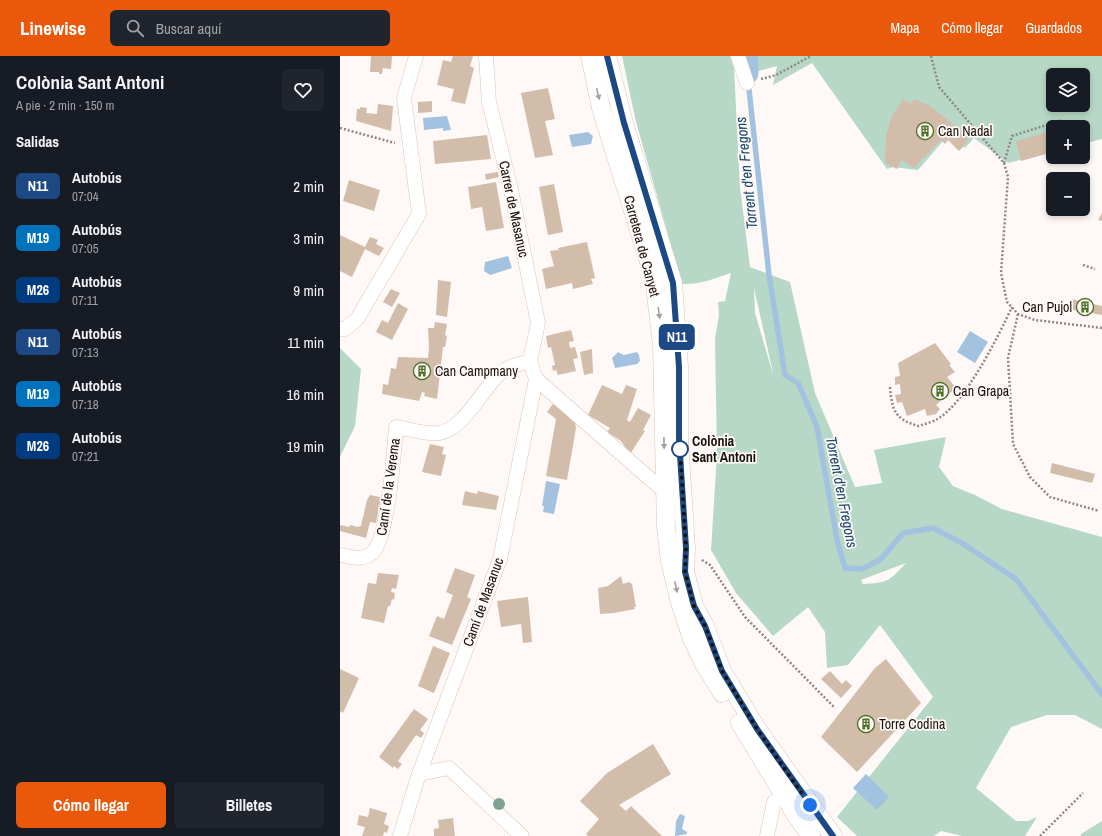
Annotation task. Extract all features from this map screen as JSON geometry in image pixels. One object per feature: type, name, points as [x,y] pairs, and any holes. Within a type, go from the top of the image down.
[{"type":"street","points":[[340,329],[345,328],[356,319],[419,214],[404,98],[416,56]]},
{"type":"street","name":"Carrer de Masanuc","points":[[486,56],[489,102],[510,185],[538,322],[530,361]]},
{"type":"street","name":"Carretera de Canyet","points":[[590,56],[601,108],[654,278],[662,344],[665,492],[670,561],[679,599],[691,636],[703,662],[784,795],[811,836]]},
{"type":"street","name":"Carretera de Canyet","points":[[607,56],[624,123],[673,283],[678,347],[679,439],[686,548],[685,572],[694,606],[705,626],[722,671],[757,729],[833,836]]},
{"type":"street","points":[[738,56],[747,83]]},
{"type":"street","name":"Camí de Masanuc","points":[[400,836],[419,774],[500,559],[536,379],[530,361]]},
{"type":"street","name":"Camí de la Verema","points":[[340,555],[355,558],[366,558],[378,546],[388,502],[396,428],[439,433],[452,428],[466,415],[500,374],[509,367],[530,361]]},
{"type":"street","points":[[536,379],[673,498],[677,559],[685,572]]},
{"type":"street","points":[[757,729],[758,738],[784,779],[786,787],[784,795],[774,802],[767,836]]},
{"type":"street","points":[[419,774],[449,768],[522,836]]},
{"type":"street","points":[[784,795],[792,796],[822,836]]},
{"type":"path","points":[[747,83],[776,75],[810,56]]},
{"type":"path","points":[[932,56],[939,87],[1004,163],[1008,177],[1001,273],[1007,302],[1018,314],[1035,320],[1102,328]]},
{"type":"path","points":[[1004,163],[1012,136],[1046,125]]},
{"type":"path","points":[[340,128],[410,148]]},
{"type":"path","points":[[1084,265],[1095,269]]},
{"type":"path","points":[[890,387],[891,402],[895,413],[904,422],[918,426],[939,418],[958,400],[982,364],[1012,307]]},
{"type":"path","points":[[1018,314],[1008,358],[1012,444],[1030,477],[1050,496],[1099,511]]},
{"type":"path","points":[[686,548],[710,565],[745,617],[835,708]]},
{"type":"path","points":[[1040,836],[1083,793]]},
{"type":"green space","points":[[622,56],[730,56],[734,68],[740,187],[750,267],[790,282],[815,393],[855,487],[882,483],[874,450],[946,437],[939,467],[953,486],[975,495],[1002,509],[1102,537],[1102,729],[1075,715],[1047,715],[1011,727],[976,788],[1016,821],[1028,821],[1037,817],[1025,836],[962,836],[941,831],[934,836],[857,836],[837,817],[933,697],[880,625],[848,665],[827,668],[825,632],[808,607],[773,636],[736,593],[711,550],[717,455],[715,339],[719,315],[718,302],[725,301],[731,273],[702,282],[682,284],[636,122]],"holes":[[[754,288],[773,373],[773,374],[755,313]],[[906,563],[896,574],[883,582],[863,584],[861,580]]]},
{"type":"green space","points":[[752,56],[1102,56],[1102,139],[1090,142],[1090,120],[1046,120],[1046,154],[1008,163],[974,138],[965,148],[950,133],[918,170],[893,167],[887,169],[812,63],[773,85],[777,66],[755,72]]},
{"type":"green space","points":[[340,348],[361,369],[355,426],[340,457]]},
{"type":"green space","points":[[1102,821],[1102,836],[1081,836],[1081,834]]},
{"type":"water","points":[[447,116],[451,130],[443,131],[443,128],[424,130],[423,118]]},
{"type":"water","points":[[588,132],[593,136],[591,144],[572,147],[569,135]]},
{"type":"water","points":[[508,256],[512,268],[490,275],[484,271],[485,262]]},
{"type":"water","points":[[970,331],[988,342],[975,363],[957,352]]},
{"type":"water","points":[[618,352],[624,355],[637,352],[640,361],[637,364],[615,368],[612,358]]},
{"type":"water","points":[[546,481],[560,484],[554,514],[543,512],[544,506],[542,506]]},
{"type":"water","points":[[866,774],[889,797],[877,810],[853,788]]},
{"type":"water","points":[[680,814],[685,816],[682,829],[687,832],[687,834],[675,836],[676,821]]},
{"type":"building","points":[[371,56],[392,56],[391,69],[383,68],[382,74],[379,74],[379,72],[370,72]]},
{"type":"building","points":[[453,56],[473,56],[470,66],[474,68],[465,104],[451,101],[454,89],[437,85],[443,60],[451,62]]},
{"type":"building","points":[[548,88],[555,119],[545,121],[553,155],[535,158],[521,93]]},
{"type":"building","name":"Can Nadal","points":[[903,99],[911,104],[914,99],[929,105],[969,137],[963,147],[959,151],[948,140],[945,144],[941,140],[914,168],[902,160],[897,169],[885,163],[886,135],[892,116]]},
{"type":"building","points":[[432,101],[432,112],[418,113],[418,102]]},
{"type":"building","points":[[378,104],[393,106],[391,131],[356,121],[357,109],[360,109],[360,107],[367,108],[366,113],[377,114]]},
{"type":"building","points":[[1046,133],[1046,154],[1021,161],[1016,141]]},
{"type":"building","points":[[487,135],[491,159],[435,164],[433,141]]},
{"type":"building","points":[[498,172],[499,177],[486,180],[485,174]]},
{"type":"building","points":[[349,180],[380,190],[374,211],[343,201]]},
{"type":"building","points":[[496,182],[504,228],[486,231],[482,207],[471,209],[468,187]]},
{"type":"building","points":[[554,184],[563,232],[548,235],[539,187]]},
{"type":"building","points":[[1102,213],[1102,221],[1098,220]]},
{"type":"building","points":[[340,235],[365,247],[370,237],[378,240],[376,244],[384,248],[379,256],[365,249],[352,277],[340,271]]},
{"type":"building","points":[[587,242],[595,278],[591,279],[593,284],[573,289],[572,283],[546,289],[542,269],[554,266],[550,251]]},
{"type":"building","points":[[438,280],[451,282],[447,317],[436,315]]},
{"type":"building","points":[[391,289],[400,293],[392,307],[383,302]]},
{"type":"building","name":"Can Pujol","points":[[1071,299],[1102,306],[1102,315],[1068,309]]},
{"type":"building","points":[[398,303],[408,309],[392,340],[376,332],[382,320],[388,323]]},
{"type":"building","points":[[435,322],[447,324],[445,335],[447,336],[445,347],[443,347],[437,399],[424,396],[425,393],[422,392],[419,401],[382,394],[383,384],[388,385],[391,368],[396,369],[398,357],[428,358],[428,328],[434,328]]},
{"type":"building","points":[[571,330],[574,341],[569,342],[570,348],[575,347],[578,358],[573,359],[576,371],[558,375],[556,370],[553,371],[552,366],[555,365],[551,347],[548,348],[546,336]]},
{"type":"building","points":[[935,343],[951,364],[949,365],[955,372],[947,377],[956,388],[936,405],[940,409],[936,414],[927,416],[925,409],[907,416],[902,402],[897,403],[895,395],[901,394],[900,384],[895,385],[895,377],[900,376],[898,363]]},
{"type":"building","points":[[592,349],[593,373],[584,375],[580,352]]},
{"type":"building","points":[[602,385],[622,394],[626,385],[637,389],[627,420],[630,422],[638,408],[651,415],[643,430],[645,431],[630,454],[621,441],[607,432],[610,428],[588,415]]},
{"type":"building","points":[[553,404],[564,413],[565,411],[575,422],[576,428],[567,480],[546,476],[556,419],[547,412]]},
{"type":"building","points":[[430,444],[444,447],[442,454],[446,455],[441,476],[422,472]]},
{"type":"building","points":[[1052,463],[1095,474],[1092,483],[1050,473]]},
{"type":"building","points":[[465,491],[477,494],[478,491],[499,496],[496,510],[462,505]]},
{"type":"building","points":[[370,495],[380,497],[380,502],[376,523],[370,522],[366,538],[340,531],[340,525],[349,527],[350,525],[357,527],[361,526],[367,500]]},
{"type":"building","points":[[455,568],[475,575],[467,597],[471,599],[452,645],[429,636],[437,616],[444,619],[453,595],[446,592]]},
{"type":"building","points":[[378,573],[399,575],[396,589],[392,588],[391,592],[395,593],[394,600],[392,599],[390,606],[388,606],[384,623],[361,618],[368,583],[376,584]]},
{"type":"building","points":[[621,576],[623,584],[629,582],[632,584],[636,607],[634,607],[635,609],[600,614],[598,588],[608,586]]},
{"type":"building","points":[[528,597],[532,642],[523,643],[521,624],[501,627],[497,601]]},
{"type":"building","points":[[433,646],[450,653],[434,693],[418,686]]},
{"type":"building","name":"Torre Codina","points":[[886,659],[921,703],[857,772],[821,737],[875,668]]},
{"type":"building","points":[[340,669],[359,678],[343,713],[340,711]]},
{"type":"building","points":[[830,671],[842,684],[846,680],[852,686],[841,698],[821,679]]},
{"type":"building","points":[[414,709],[428,719],[420,730],[424,733],[421,738],[416,735],[398,761],[402,764],[398,769],[394,766],[393,768],[379,757]]},
{"type":"building","points":[[653,744],[671,774],[619,805],[626,811],[631,806],[662,836],[588,836],[586,834],[599,819],[580,801],[607,773]]},
{"type":"building","points":[[370,808],[387,813],[384,824],[389,826],[387,833],[384,832],[383,836],[362,836],[365,827],[357,825],[359,815],[368,817]]},
{"type":"building","points":[[453,818],[455,836],[434,836],[434,829],[439,828],[438,820]]},
{"type":"waterway","points":[[748,56],[749,74]]},
{"type":"waterway","name":"Torrent d'en Fregons","points":[[749,89],[769,275],[785,375],[798,383],[817,427],[837,540],[845,568],[862,569],[881,559],[903,533],[933,528],[962,543],[1016,579],[1102,694]]},
{"type":"bus line","name":"N11","points":[[607,56],[624,123],[673,283],[679,367],[679,439],[683,521],[686,548],[685,572],[694,606],[705,626],[722,671],[757,729],[776,753],[810,805],[833,836]]},
{"type":"place","name":"Can Nadal","points":[[925,131]]},
{"type":"place","name":"Can Pujol","points":[[1085,307]]},
{"type":"place","name":"Can Campmany","points":[[422,371]]},
{"type":"place","name":"Can Grapa","points":[[940,391]]},
{"type":"place","name":"Colònia Sant Antoni","points":[[680,449]]},
{"type":"place","name":"Torre Codina","points":[[866,724]]},
{"type":"route","points":[[680,449],[683,521],[686,548],[685,572],[694,606],[705,626],[722,671],[757,729],[776,753],[810,805]]}]
